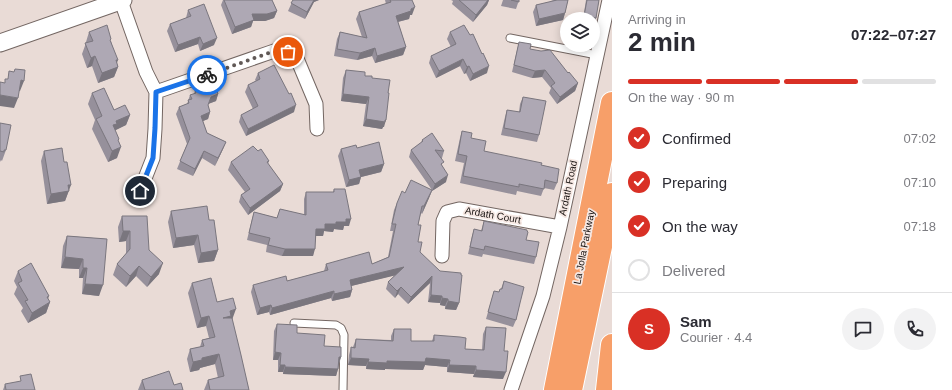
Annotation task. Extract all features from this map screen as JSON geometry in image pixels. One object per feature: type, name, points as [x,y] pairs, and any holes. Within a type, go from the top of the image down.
[{"type":"highway","name":"La Jolla Parkway","points":[[555,390],[612,104]]},
{"type":"highway","name":"La Jolla Parkway","points":[[571,390],[612,194]]},
{"type":"highway","points":[[607,390],[612,345]]},
{"type":"street","points":[[0,43],[122,0],[146,72],[156,92],[153,158],[140,191]]},
{"type":"street","name":"Ardath Road","points":[[511,390],[543,296],[560,227],[609,0]]},
{"type":"street","points":[[156,92],[277,50],[288,52],[298,61],[316,104],[317,129]]},
{"type":"street","name":"Ardath Court","points":[[442,256],[443,221],[447,212],[459,209],[560,227]]},
{"type":"lane","points":[[510,38],[597,55]]},
{"type":"lane","points":[[294,323],[336,325],[341,328],[344,335],[342,390]]},
{"type":"building","points":[[224,0],[272,0],[277,11],[267,14],[252,14],[254,20],[235,27]]},
{"type":"building","points":[[293,0],[314,0],[307,12],[291,3]]},
{"type":"building","points":[[390,0],[412,0],[415,7],[411,9],[411,11],[396,16],[406,47],[377,56],[375,48],[360,53],[337,49],[340,32],[367,38],[359,12],[391,2]]},
{"type":"building","points":[[459,0],[488,0],[476,15]]},
{"type":"building","points":[[557,0],[568,0],[565,12],[560,12],[560,14],[539,19],[536,5]]},
{"type":"building","points":[[587,0],[599,0],[597,12],[585,12]]},
{"type":"building","points":[[204,4],[217,38],[203,44],[200,37],[178,45],[170,24],[191,16],[188,10]]},
{"type":"building","points":[[107,25],[110,40],[118,60],[116,60],[118,67],[102,73],[95,56],[91,58],[85,43],[93,41],[89,32]]},
{"type":"building","points":[[464,25],[470,35],[473,34],[489,66],[473,74],[463,59],[439,71],[431,56],[456,44],[450,32]]},
{"type":"building","points":[[519,42],[531,44],[530,49],[541,51],[550,50],[578,83],[560,97],[551,86],[555,83],[545,70],[535,71],[514,65]]},
{"type":"building","points":[[274,65],[289,94],[291,93],[296,105],[248,129],[241,115],[258,106],[248,85],[260,79],[258,73]]},
{"type":"building","points":[[15,69],[25,70],[24,81],[21,80],[18,98],[0,95],[0,82],[5,83],[5,79],[8,79],[9,71],[14,72]]},
{"type":"building","points":[[346,70],[365,72],[365,76],[390,80],[385,122],[366,119],[369,97],[343,94]]},
{"type":"building","points":[[214,83],[218,94],[211,97],[208,105],[210,112],[201,116],[207,133],[226,142],[218,158],[204,151],[195,169],[180,161],[190,138],[179,107],[189,103],[188,100],[192,99],[190,95],[196,93],[195,90]]},
{"type":"building","points":[[104,88],[114,110],[125,105],[130,115],[116,121],[117,124],[113,125],[121,147],[112,151],[96,119],[102,116],[92,93]]},
{"type":"building","points":[[523,97],[546,101],[539,135],[504,128],[507,110],[520,112]]},
{"type":"building","points":[[0,123],[11,125],[6,150],[4,150],[4,152],[0,151]]},
{"type":"building","points":[[462,131],[472,133],[471,138],[486,141],[484,151],[542,163],[541,165],[559,169],[557,183],[545,180],[544,189],[519,184],[519,187],[463,176],[467,156],[458,154]]},
{"type":"building","points":[[432,133],[444,151],[435,150],[444,162],[441,164],[448,175],[435,184],[411,150]]},
{"type":"building","points":[[379,142],[384,164],[359,170],[361,177],[349,180],[341,149],[356,145],[357,148]]},
{"type":"building","points":[[253,146],[258,151],[261,149],[269,161],[267,162],[283,184],[250,208],[241,195],[250,189],[231,162]]},
{"type":"building","points":[[62,148],[64,162],[67,162],[71,185],[68,185],[69,191],[51,194],[44,151]]},
{"type":"building","points":[[411,180],[432,190],[424,206],[422,206],[418,225],[421,225],[418,242],[422,242],[420,252],[440,271],[461,273],[459,303],[448,301],[448,299],[442,298],[442,296],[431,295],[432,276],[411,297],[401,287],[397,291],[388,282],[404,267],[350,280],[352,290],[334,294],[334,291],[272,308],[271,305],[260,308],[253,285],[286,276],[287,281],[328,270],[326,264],[369,252],[372,264],[389,257],[396,224],[392,224],[397,203],[402,191],[405,193]]},
{"type":"building","points":[[334,189],[345,189],[351,219],[346,219],[346,222],[336,222],[336,224],[325,224],[325,229],[316,229],[315,249],[285,249],[268,245],[270,238],[249,233],[254,212],[277,218],[280,209],[306,215],[306,192],[334,192]]},
{"type":"building","points":[[207,206],[209,220],[214,220],[218,250],[201,253],[198,235],[176,238],[171,211]]},
{"type":"building","points":[[122,216],[147,216],[149,250],[163,263],[151,277],[139,266],[130,276],[117,264],[130,249],[130,231],[123,231]]},
{"type":"building","points":[[484,221],[527,230],[526,240],[539,242],[536,257],[485,246],[484,250],[470,247],[474,229],[482,231]]},
{"type":"building","points":[[67,236],[107,239],[103,285],[85,284],[87,268],[83,268],[83,259],[65,257]]},
{"type":"building","points":[[31,263],[49,296],[47,297],[50,302],[32,313],[25,301],[28,300],[18,283],[22,281],[18,271]]},
{"type":"building","points":[[211,278],[217,302],[233,298],[236,309],[230,311],[231,316],[223,318],[232,318],[249,390],[210,390],[208,380],[224,376],[219,354],[193,362],[190,349],[204,346],[202,340],[215,337],[209,316],[201,318],[192,283]]},
{"type":"building","points":[[504,281],[524,287],[516,320],[488,312],[494,291],[499,292],[500,289],[502,289]]},
{"type":"building","points":[[277,324],[297,325],[297,333],[325,335],[324,346],[341,347],[341,357],[339,357],[338,369],[285,367],[285,365],[280,365],[281,353],[275,352]]},
{"type":"building","points":[[486,327],[506,328],[504,351],[508,351],[506,372],[476,370],[476,366],[449,365],[450,360],[426,358],[425,362],[387,361],[387,363],[368,362],[369,359],[351,358],[351,347],[355,348],[356,339],[393,341],[394,329],[411,329],[411,341],[434,341],[434,335],[460,337],[466,338],[465,349],[484,350]]},
{"type":"building","points":[[169,371],[174,385],[181,383],[183,390],[145,390],[142,380]]},
{"type":"building","points":[[31,374],[35,390],[6,390],[5,384],[21,381],[20,376]]},
{"type":"way so far","points":[[207,75],[277,50],[288,52]]},
{"type":"route","points":[[140,191],[153,158],[156,92],[207,75]]}]
